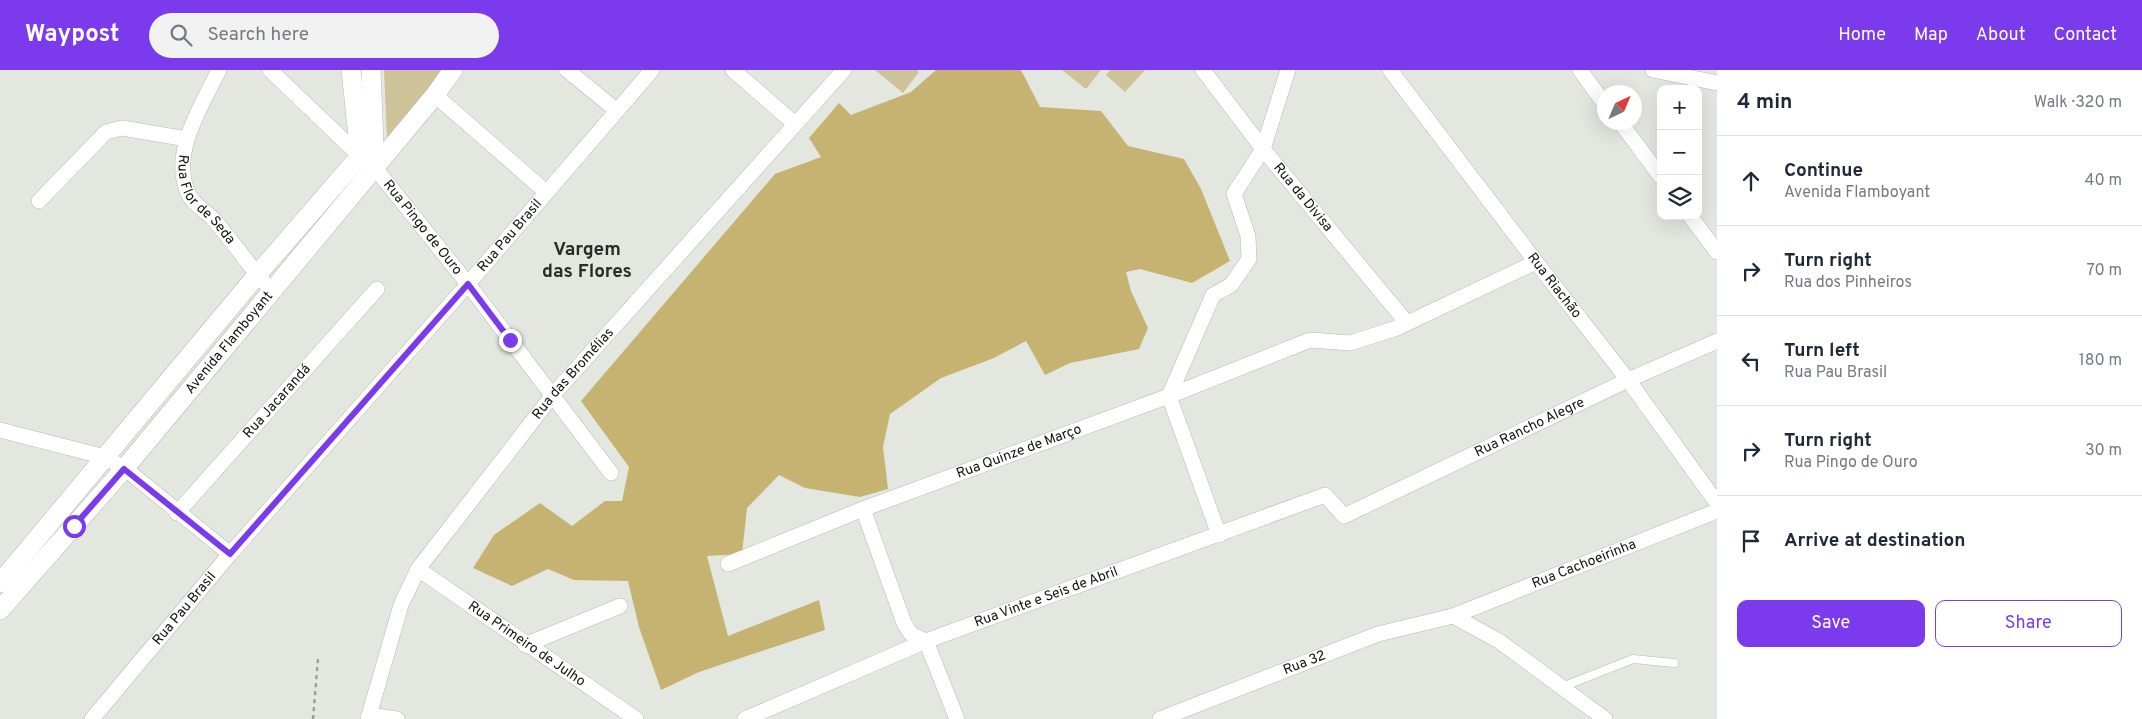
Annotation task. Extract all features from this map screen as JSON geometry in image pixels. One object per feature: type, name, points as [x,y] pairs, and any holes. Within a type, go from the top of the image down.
[{"type":"street","name":"Rua Flor de Seda","points":[[219,70],[184,147],[182,172],[190,197],[214,220],[272,291]]},
{"type":"street","name":"Rua Pingo de Ouro","points":[[270,70],[375,168],[468,284],[611,473]]},
{"type":"street","points":[[351,70],[360,156]]},
{"type":"street","points":[[371,70],[375,168]]},
{"type":"street","name":"Avenida Flamboyant","points":[[0,610],[124,469],[375,168],[453,70]]},
{"type":"street","points":[[567,70],[616,110]]},
{"type":"street","name":"Rua Pau Brasil","points":[[92,719],[230,554],[468,284],[652,70]]},
{"type":"street","points":[[732,70],[795,124]]},
{"type":"street","name":"Rua das Bromélias","points":[[369,717],[400,605],[418,569],[552,396],[844,70]]},
{"type":"street","name":"Rua da Divisa","points":[[1203,70],[1263,149],[1407,323]]},
{"type":"street","points":[[1219,535],[1169,396],[1213,295],[1231,285],[1249,259],[1248,236],[1234,194],[1263,149],[1288,70]]},
{"type":"street","name":"Rua Riachão","points":[[1390,70],[1628,380],[1717,504]]},
{"type":"street","points":[[1580,70],[1597,93]]},
{"type":"street","points":[[1653,70],[1717,83]]},
{"type":"street","points":[[435,95],[546,192]]},
{"type":"street","points":[[39,201],[106,132],[122,128],[188,139]]},
{"type":"street","points":[[1626,130],[1660,175]]},
{"type":"street","name":"Avenida Flamboyant","points":[[0,583],[257,275],[360,156]]},
{"type":"street","points":[[1693,220],[1717,252]]},
{"type":"street","points":[[1407,323],[1536,262]]},
{"type":"street","name":"Rua Jacarandá","points":[[177,513],[377,289]]},
{"type":"street","name":"Rua Quinze de Março","points":[[728,564],[864,509],[1169,396],[1310,340],[1350,343],[1407,323]]},
{"type":"street","name":"Rua Rancho Alegre","points":[[1344,516],[1628,380],[1717,341]]},
{"type":"street","points":[[0,430],[105,457],[124,469],[230,554]]},
{"type":"street","name":"Rua Vinte e Seis de Abril","points":[[745,719],[926,641],[1326,495],[1344,516]]},
{"type":"street","points":[[864,509],[904,623],[911,634],[926,641],[956,719]]},
{"type":"street","name":"Rua Cachoeirinha","points":[[1453,616],[1717,511]]},
{"type":"street","name":"Rua Primeiro de Julho","points":[[418,569],[525,645],[636,719]]},
{"type":"street","points":[[525,645],[620,606]]},
{"type":"street","points":[[1453,616],[1499,640],[1605,719]]},
{"type":"street","name":"Rua 32","points":[[1160,719],[1378,634],[1453,616]]},
{"type":"street","points":[[369,717],[397,719]]},
{"type":"lane","points":[[1562,687],[1633,660],[1674,663]]},
{"type":"path","points":[[314,719],[318,659]]},
{"type":"shaded area","points":[[384,70],[443,70],[387,139]]},
{"type":"shaded area","points":[[875,70],[917,70],[919,72],[903,93]]},
{"type":"shaded area","points":[[936,70],[1021,70],[1040,107],[1101,111],[1128,146],[1184,159],[1201,189],[1230,261],[1192,283],[1140,269],[1126,272],[1131,291],[1148,328],[1139,349],[1070,363],[1045,375],[1026,341],[994,358],[941,378],[890,414],[883,447],[888,489],[860,497],[805,488],[779,475],[747,508],[742,554],[707,556],[728,636],[819,600],[825,630],[699,672],[661,690],[639,627],[628,581],[574,580],[548,569],[512,586],[473,568],[494,535],[540,503],[572,526],[605,501],[622,501],[629,467],[581,401],[775,174],[821,157],[809,138],[839,103],[851,115],[911,92]]},
{"type":"shaded area","points":[[1062,70],[1101,70],[1086,89]]},
{"type":"shaded area","points":[[1110,70],[1145,70],[1125,92],[1106,75]]},
{"type":"district","name":"Vargem das Flores","points":[[587,261]]},
{"type":"route","points":[[74,526],[124,469],[230,554],[468,284],[510,340]]}]
